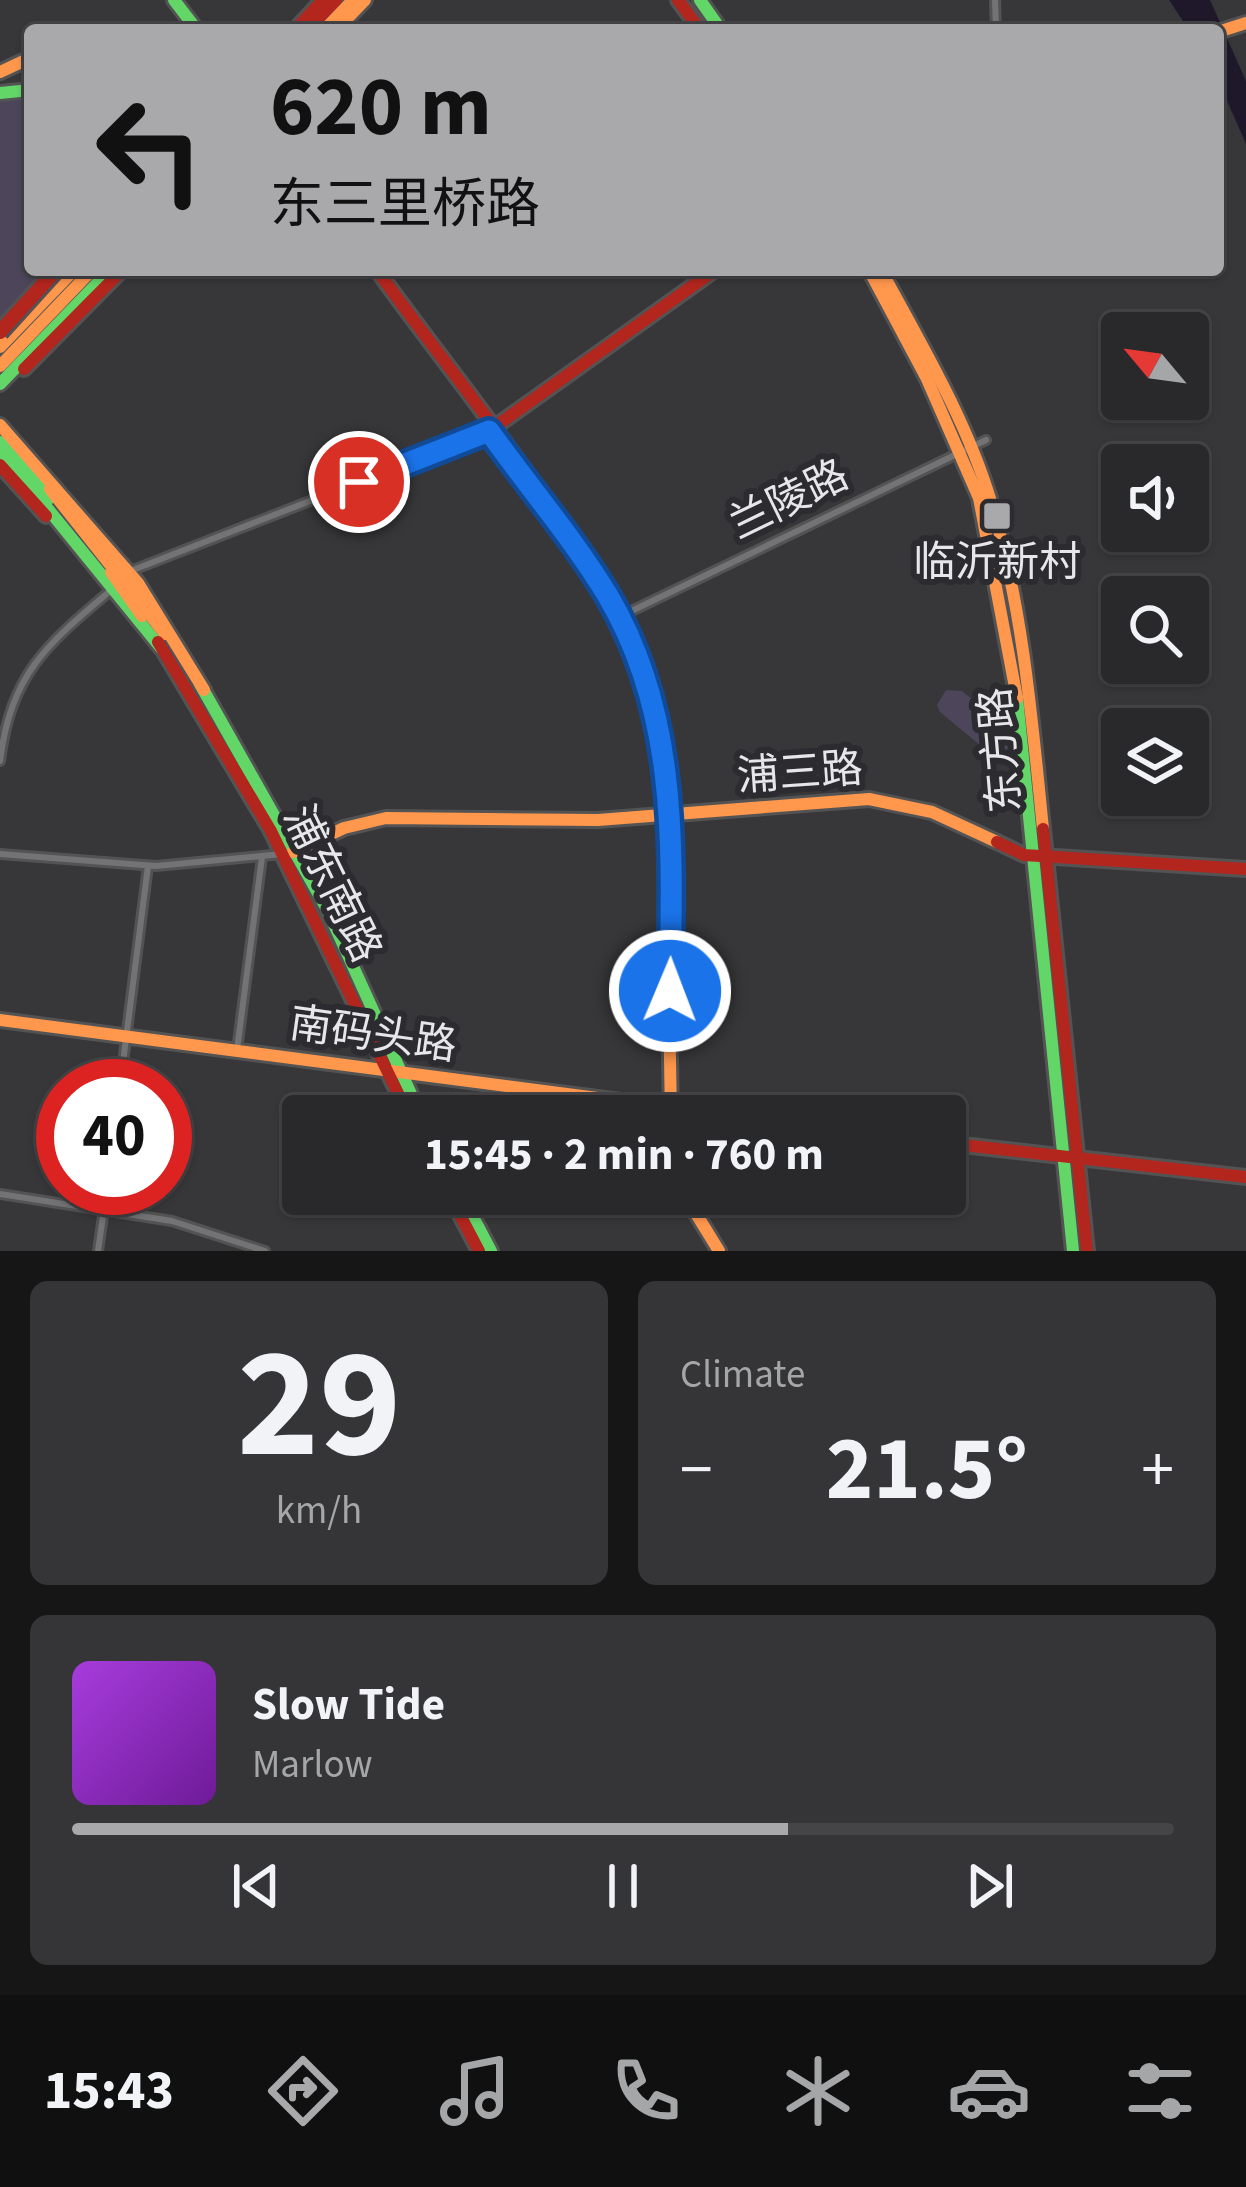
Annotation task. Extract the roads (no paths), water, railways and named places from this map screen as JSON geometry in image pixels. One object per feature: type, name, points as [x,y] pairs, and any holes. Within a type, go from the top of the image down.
[{"type":"main road","points":[[174,0],[192,24]]},
{"type":"main road","points":[[300,24],[322,0]]},
{"type":"main road","points":[[313,24],[336,0]]},
{"type":"main road","points":[[330,24],[353,0]]},
{"type":"main road","points":[[343,24],[365,0]]},
{"type":"main road","points":[[0,331],[52,276]]},
{"type":"main road","points":[[0,347],[68,276]]},
{"type":"main road","points":[[0,366],[86,276]]},
{"type":"main road","points":[[0,388],[104,276]]},
{"type":"main road","points":[[0,388],[116,276]]},
{"type":"main road","points":[[381,276],[619,616],[657,718],[671,816],[670,1095]]},
{"type":"main road","points":[[489,431],[708,276]]},
{"type":"main road","name":"东方路","points":[[872,276],[965,448]]},
{"type":"main road","name":"东方路","points":[[884,276],[965,448],[1011,574],[1026,664],[1073,1251]]},
{"type":"main road","name":"浦东南路","points":[[0,416],[133,570],[199,667],[216,715]]},
{"type":"main road","points":[[0,429],[67,500],[171,628],[204,690]]},
{"type":"main road","name":"浦东南路","points":[[0,429],[104,550],[204,690],[288,853]]},
{"type":"main road","points":[[0,446],[161,648]]},
{"type":"main road","name":"浦东南路","points":[[0,446],[100,557],[327,909],[402,1095]]},
{"type":"main road","name":"浦东南路","points":[[0,465],[110,590],[186,687]]},
{"type":"main road","name":"浦三路","points":[[288,853],[344,828],[386,818],[671,816],[882,800],[932,812],[1038,855],[1246,869]]},
{"type":"main road","name":"南码头路","points":[[0,1020],[555,1095]]},
{"type":"main road","name":"浦东南路","points":[[393,1071],[408,1095]]},
{"type":"main road","points":[[966,1146],[1246,1177]]},
{"type":"main road","name":"东方路","points":[[1069,1159],[1087,1251]]},
{"type":"main road","points":[[460,1215],[479,1251]]},
{"type":"main road","points":[[472,1215],[491,1251]]},
{"type":"main road","points":[[697,1215],[719,1251]]},
{"type":"street","points":[[133,570],[489,431]]},
{"type":"street","name":"兰陵路","points":[[619,616],[965,448]]},
{"type":"street","points":[[0,761],[9,707],[22,677],[44,650],[110,590]]},
{"type":"street","points":[[0,854],[148,866],[288,853]]},
{"type":"street","points":[[237,1050],[262,857]]},
{"type":"street","points":[[124,1059],[148,866]]},
{"type":"street","points":[[0,1194],[36,1199]]},
{"type":"street","points":[[98,1251],[103,1215]]},
{"type":"street","points":[[136,1215],[194,1226],[265,1251]]},
{"type":"place","name":"临沂新村","points":[[997,516]]}]
